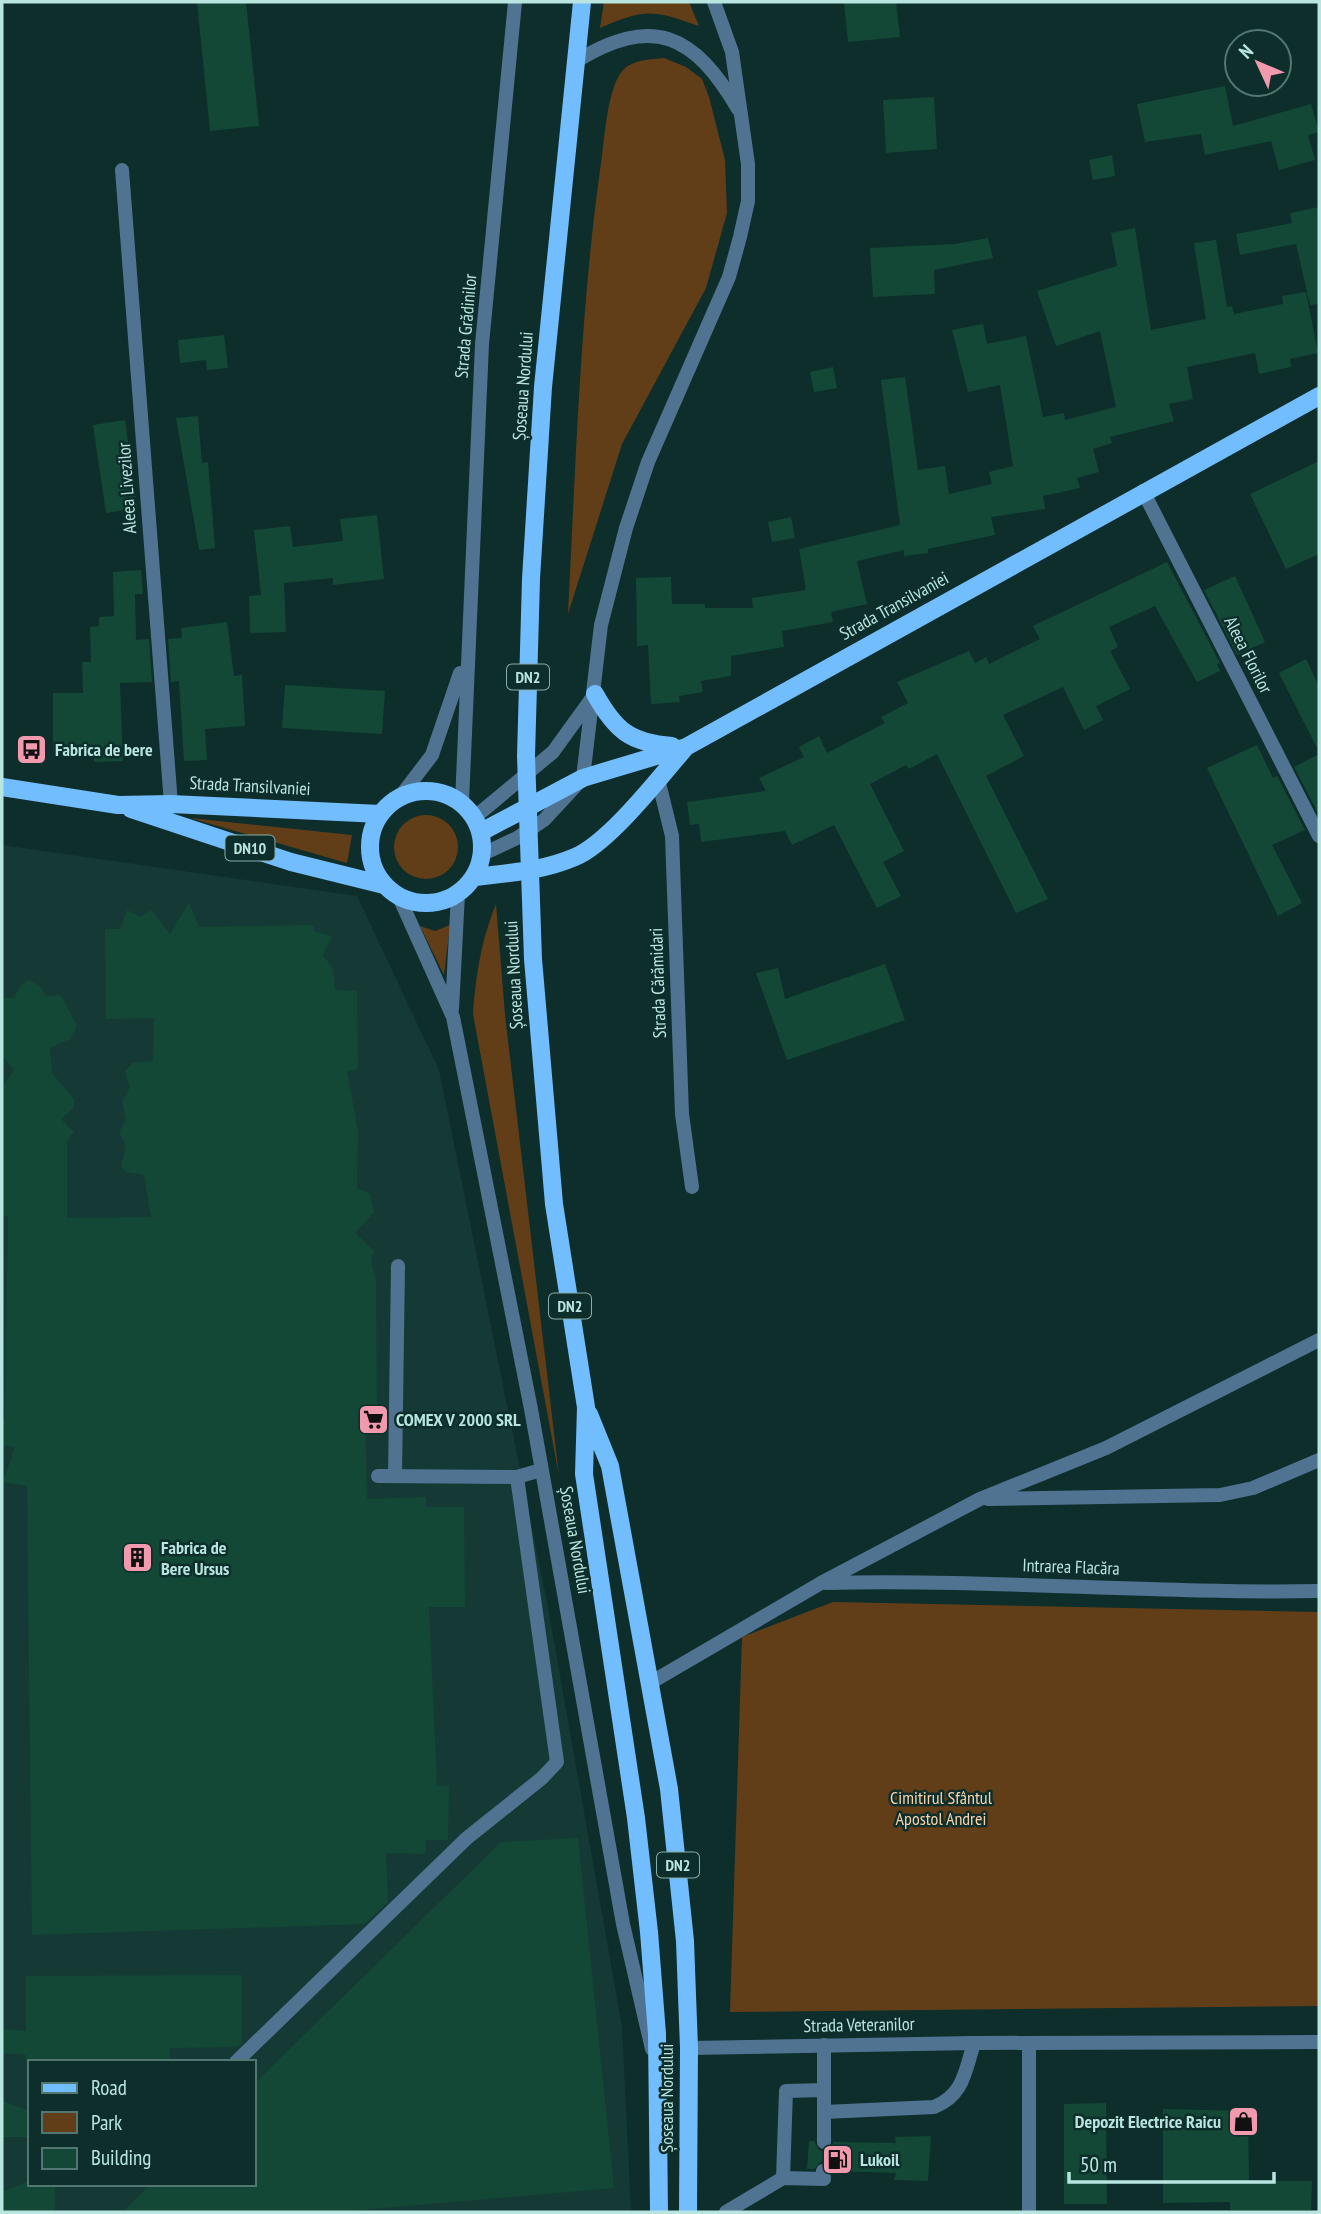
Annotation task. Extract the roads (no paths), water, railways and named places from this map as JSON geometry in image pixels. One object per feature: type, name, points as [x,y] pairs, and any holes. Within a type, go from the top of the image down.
[{"type":"main road","name":"Șoseaua Nordului","points":[[582,2],[565,150],[540,428],[531,579],[526,756],[533,959],[554,1204],[586,1407],[584,1474],[636,1818],[649,1932],[657,2071],[659,2212]]},
{"type":"main road","name":"Strada Transilvaniei","points":[[478,824],[583,778],[686,747],[1143,491],[1319,396]]},
{"type":"main road","points":[[595,694],[608,718],[625,734],[647,745],[686,747]]},
{"type":"main road","points":[[475,877],[547,867],[577,857],[598,842],[686,747]]},
{"type":"main road","name":"Strada Transilvaniei","points":[[2,788],[118,805],[171,804],[380,814]]},
{"type":"main road","points":[[425,790],[451,796],[461,802],[478,824],[483,854],[475,877],[457,894],[439,903],[418,903],[399,897],[384,885],[370,858],[371,835],[380,814],[400,797],[425,790]]},
{"type":"main road","name":"Strada Transilvaniei","points":[[118,805],[290,862],[384,885]]},
{"type":"main road","name":"Șoseaua Nordului","points":[[586,1407],[610,1466],[650,1683],[678,1859],[688,2048],[688,2212]]},
{"type":"street","name":"Strada Grădinilor","points":[[466,655],[482,344],[515,2]]},
{"type":"street","points":[[483,854],[517,838],[544,820],[583,778],[595,694],[601,625],[626,528],[648,462],[729,277],[740,237],[748,201],[748,164],[732,52],[713,2]]},
{"type":"street","points":[[575,62],[606,43],[641,35],[676,42],[699,55],[719,76],[742,115]]},
{"type":"street","name":"Aleea Livezilor","points":[[122,170],[171,804]]},
{"type":"street","name":"Aleea Florilor","points":[[1143,491],[1319,836]]},
{"type":"street","points":[[400,797],[432,755],[466,655]]},
{"type":"street","points":[[461,802],[466,655]]},
{"type":"street","points":[[478,824],[553,752],[595,694]]},
{"type":"street","name":"Strada Cărămidari","points":[[658,779],[672,836],[682,1114],[692,1187]]},
{"type":"street","name":"Șoseaua Nordului","points":[[457,894],[453,1017],[541,1470],[623,1924],[657,2071]]},
{"type":"street","name":"Șoseaua Nordului","points":[[399,897],[453,1017]]},
{"type":"street","points":[[395,1476],[398,1266]]},
{"type":"street","points":[[650,1683],[821,1583],[980,1499],[1107,1448],[1319,1340]]},
{"type":"street","points":[[980,1499],[1220,1495],[1253,1488],[1319,1460]]},
{"type":"street","points":[[378,1476],[517,1477],[541,1470]]},
{"type":"street","points":[[238,2060],[467,1838],[542,1778],[557,1762],[517,1477]]},
{"type":"street","name":"Intrarea Flacăra","points":[[821,1583],[933,1580],[1231,1593],[1319,1591]]},
{"type":"street","name":"Strada Veteranilor","points":[[688,2048],[974,2043],[1319,2042]]},
{"type":"street","points":[[824,2112],[934,2107],[950,2101],[962,2084],[974,2043]]},
{"type":"street","points":[[1029,2043],[1029,2212]]},
{"type":"street","points":[[824,2045],[824,2142]]},
{"type":"street","points":[[783,2178],[786,2091],[824,2090]]},
{"type":"street","points":[[726,2212],[783,2178],[824,2179],[824,2171]]},
{"type":"place","name":"Fabrica de bere","points":[[32,750]]},
{"type":"place","name":"COMEX V 2000 SRL","points":[[373,1420]]},
{"type":"place","name":"Fabrica de Bere Ursus","points":[[138,1558]]},
{"type":"place","name":"Depozit Electrice Raicu","points":[[1244,2122]]},
{"type":"place","name":"Lukoil","points":[[837,2160]]},
{"type":"park label","name":"Cimitirul Sfântul Apostol Andrei","points":[[941,1808]]}]
